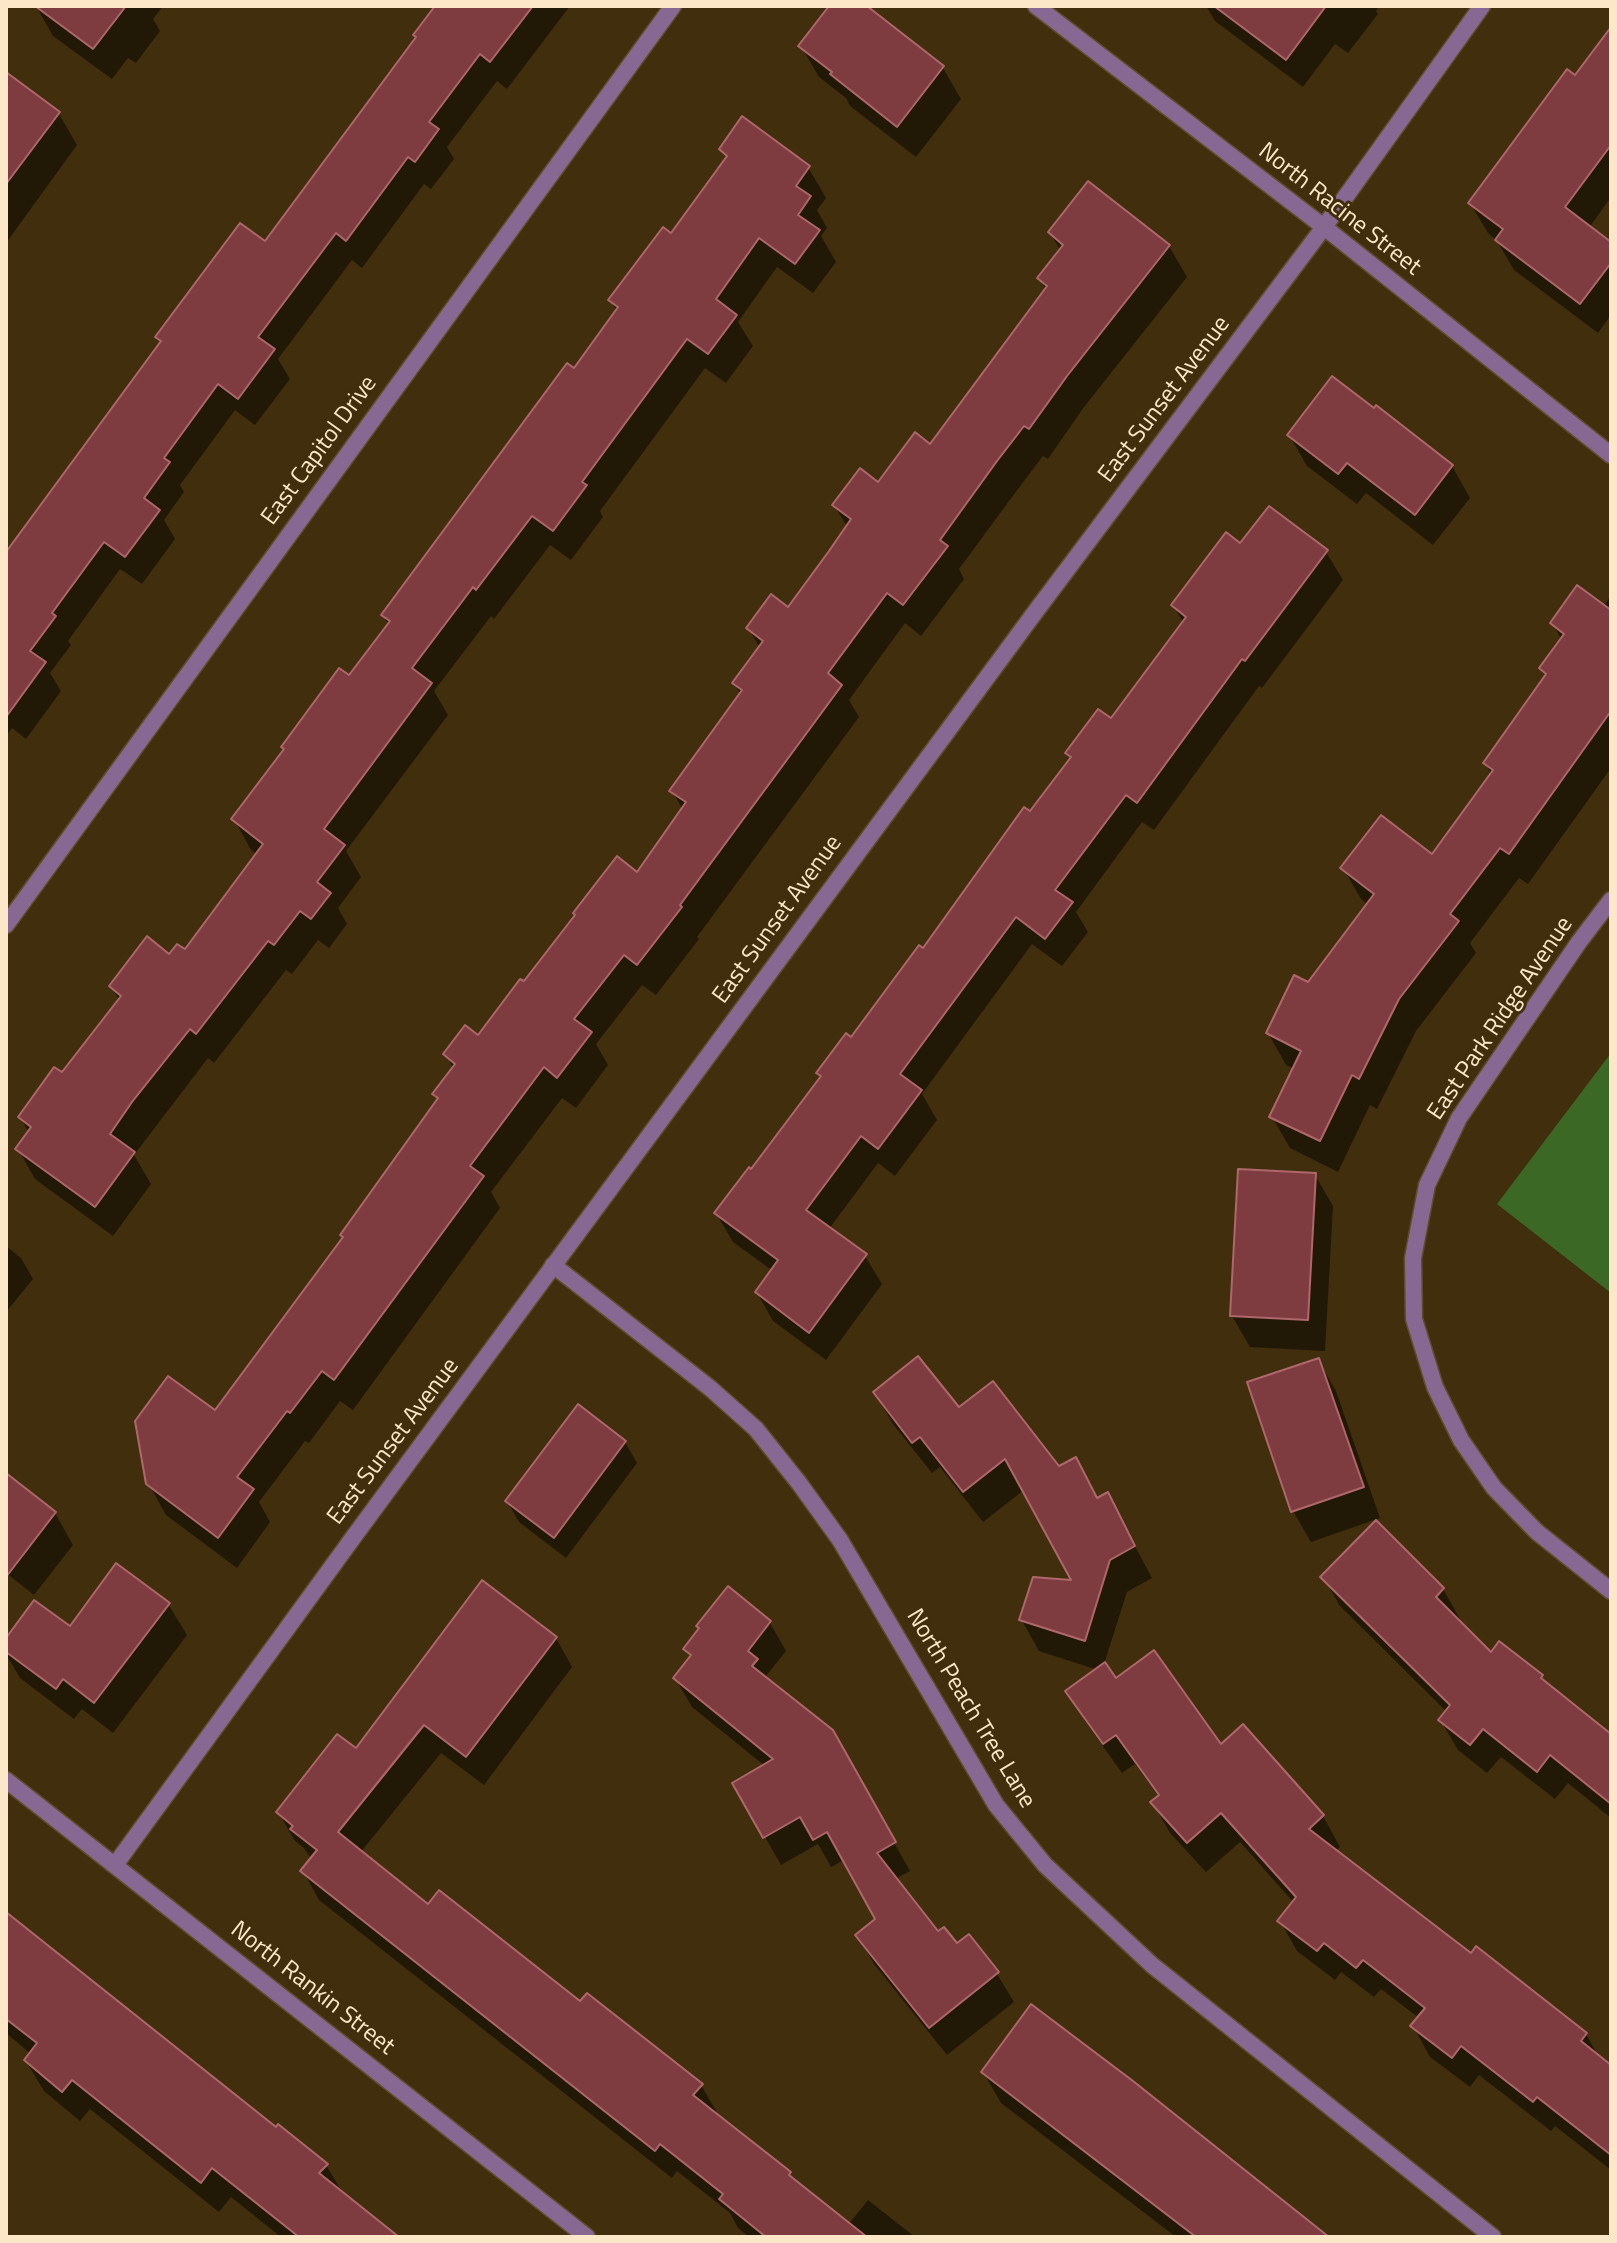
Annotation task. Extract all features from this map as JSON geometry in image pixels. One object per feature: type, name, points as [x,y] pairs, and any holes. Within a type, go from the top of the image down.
[{"type":"street","name":"East Capitol Drive","points":[[6,925],[673,6]]},
{"type":"street","name":"North Racine Street","points":[[1036,6],[1324,227],[1611,455]]},
{"type":"street","name":"East Sunset Avenue","points":[[115,1865],[1023,628],[1324,227],[1482,6]]},
{"type":"street","name":"East Park Ridge Avenue","points":[[1611,900],[1459,1118],[1427,1185],[1413,1258],[1414,1319],[1435,1387],[1461,1440],[1494,1488],[1537,1532],[1611,1591]]},
{"type":"street","name":"North Peach Tree Lane","points":[[553,1265],[710,1388],[756,1429],[840,1540],[996,1805],[1045,1865],[1152,1965],[1493,2237]]},
{"type":"street","name":"North Rankin Street","points":[[6,1780],[587,2237]]},
{"type":"green space","points":[[1611,1053],[1611,1293],[1497,1204]]},
{"type":"building","points":[[35,6],[126,6],[93,49]]},
{"type":"building","points":[[435,6],[533,6],[490,62],[480,54],[429,122],[439,129],[415,162],[408,157],[346,241],[336,233],[258,337],[275,349],[238,399],[218,384],[164,458],[170,462],[144,498],[160,510],[125,557],[104,542],[52,613],[56,616],[30,651],[46,662],[6,717],[6,552],[161,341],[155,337],[240,223],[265,241],[416,37],[413,35]]},
{"type":"building","points":[[829,6],[867,6],[944,66],[897,127],[798,46]]},
{"type":"building","points":[[1214,6],[1326,6],[1286,60]]},
{"type":"building","points":[[1611,27],[1611,145],[1565,207],[1611,242],[1611,263],[1580,304],[1495,240],[1503,229],[1468,203],[1567,69],[1575,75]]},
{"type":"building","points":[[6,72],[60,112],[6,184]]},
{"type":"building","points":[[742,116],[810,166],[796,186],[811,196],[798,215],[820,230],[795,264],[759,238],[716,299],[737,315],[708,354],[687,339],[582,482],[587,485],[553,531],[532,516],[412,668],[432,683],[324,829],[345,845],[317,882],[331,893],[311,919],[300,911],[274,945],[268,941],[196,1034],[190,1029],[132,1102],[110,1134],[135,1152],[95,1207],[15,1149],[31,1127],[18,1117],[54,1067],[62,1072],[121,996],[109,986],[147,936],[169,954],[177,944],[185,949],[263,844],[231,819],[339,668],[349,675],[390,621],[381,615],[567,363],[574,368],[618,307],[608,300],[663,227],[671,233],[727,156],[719,149]]},
{"type":"building","points":[[1088,181],[1170,245],[1029,429],[1024,426],[997,461],[940,540],[948,546],[903,605],[887,593],[828,673],[842,685],[680,905],[682,907],[637,965],[624,955],[574,1019],[592,1032],[557,1078],[544,1067],[470,1166],[484,1176],[334,1380],[322,1371],[237,1477],[254,1489],[218,1538],[146,1484],[135,1421],[168,1376],[215,1410],[343,1237],[340,1235],[438,1098],[432,1094],[455,1064],[443,1054],[465,1025],[478,1035],[520,979],[524,981],[617,856],[637,872],[686,802],[669,791],[742,690],[732,683],[763,641],[746,628],[771,594],[788,607],[829,551],[851,519],[832,505],[860,468],[878,482],[915,432],[930,444],[1047,286],[1037,278],[1063,245],[1048,232]]},
{"type":"building","points":[[1332,376],[1374,408],[1376,405],[1453,465],[1415,515],[1347,463],[1338,474],[1287,435]]},
{"type":"building","points":[[1269,506],[1328,550],[1245,661],[1242,659],[1137,803],[1126,795],[1055,890],[1073,902],[1045,939],[1016,917],[900,1074],[922,1090],[878,1149],[861,1136],[806,1210],[867,1254],[809,1333],[755,1292],[778,1260],[714,1213],[821,1076],[816,1073],[846,1033],[851,1037],[919,945],[923,948],[1024,807],[1030,811],[1071,757],[1065,753],[1098,709],[1111,718],[1186,617],[1171,605],[1226,532],[1240,543]]},
{"type":"building","points":[[1577,585],[1611,610],[1611,711],[1509,854],[1500,848],[1450,914],[1459,921],[1399,999],[1359,1079],[1352,1075],[1320,1141],[1269,1117],[1301,1051],[1266,1033],[1294,975],[1308,982],[1374,894],[1340,868],[1381,815],[1432,854],[1493,770],[1483,763],[1546,674],[1539,668],[1564,634],[1550,623]]},
{"type":"building","points":[[1238,1169],[1316,1173],[1308,1320],[1230,1316]]},
{"type":"building","points":[[918,1356],[959,1407],[993,1381],[1059,1466],[1076,1457],[1097,1498],[1108,1492],[1135,1546],[1110,1560],[1085,1641],[1019,1620],[1033,1577],[1071,1580],[1005,1459],[963,1492],[920,1437],[912,1443],[873,1392]]},
{"type":"building","points":[[1319,1358],[1364,1487],[1291,1512],[1247,1382]]},
{"type":"building","points":[[578,1404],[626,1441],[554,1538],[505,1501]]},
{"type":"building","points":[[6,1473],[56,1512],[6,1577]]},
{"type":"building","points":[[1376,1520],[1444,1588],[1436,1597],[1491,1652],[1499,1641],[1611,1734],[1611,1804],[1550,1755],[1537,1772],[1483,1729],[1470,1745],[1438,1720],[1450,1705],[1320,1577]]},
{"type":"building","points":[[116,1563],[170,1603],[94,1703],[63,1679],[56,1689],[6,1652],[6,1638],[34,1600],[70,1626]]},
{"type":"building","points":[[482,1580],[557,1637],[466,1757],[424,1725],[338,1832],[428,1904],[439,1890],[580,2001],[587,1993],[703,2084],[693,2095],[867,2237],[766,2237],[719,2199],[723,2194],[660,2144],[655,2151],[300,1871],[317,1850],[290,1829],[293,1826],[276,1812],[337,1734],[356,1748]]},
{"type":"building","points":[[728,1586],[771,1621],[748,1651],[758,1659],[752,1666],[833,1730],[896,1842],[877,1853],[938,1931],[944,1927],[957,1943],[969,1934],[999,1972],[929,2028],[855,1935],[875,1919],[827,1832],[813,1840],[800,1817],[763,1838],[732,1783],[773,1759],[673,1678],[691,1655],[683,1649],[699,1628],[696,1626]]},
{"type":"building","points":[[1154,1650],[1221,1744],[1243,1724],[1324,1815],[1309,1829],[1471,1953],[1476,1946],[1587,2033],[1581,2041],[1611,2065],[1611,2155],[1537,2097],[1533,2102],[1461,2046],[1452,2058],[1410,2026],[1425,2008],[1363,1960],[1356,1968],[1324,1943],[1317,1951],[1277,1921],[1296,1897],[1221,1813],[1187,1843],[1150,1802],[1159,1795],[1116,1735],[1103,1744],[1065,1691],[1105,1662],[1116,1678]]},
{"type":"building","points":[[6,1912],[276,2127],[278,2124],[328,2164],[319,2173],[399,2237],[299,2237],[212,2168],[201,2183],[72,2080],[62,2092],[24,2060],[37,2043],[6,2019]]},
{"type":"building","points":[[1031,2004],[1329,2237],[1196,2237],[981,2072]]}]
